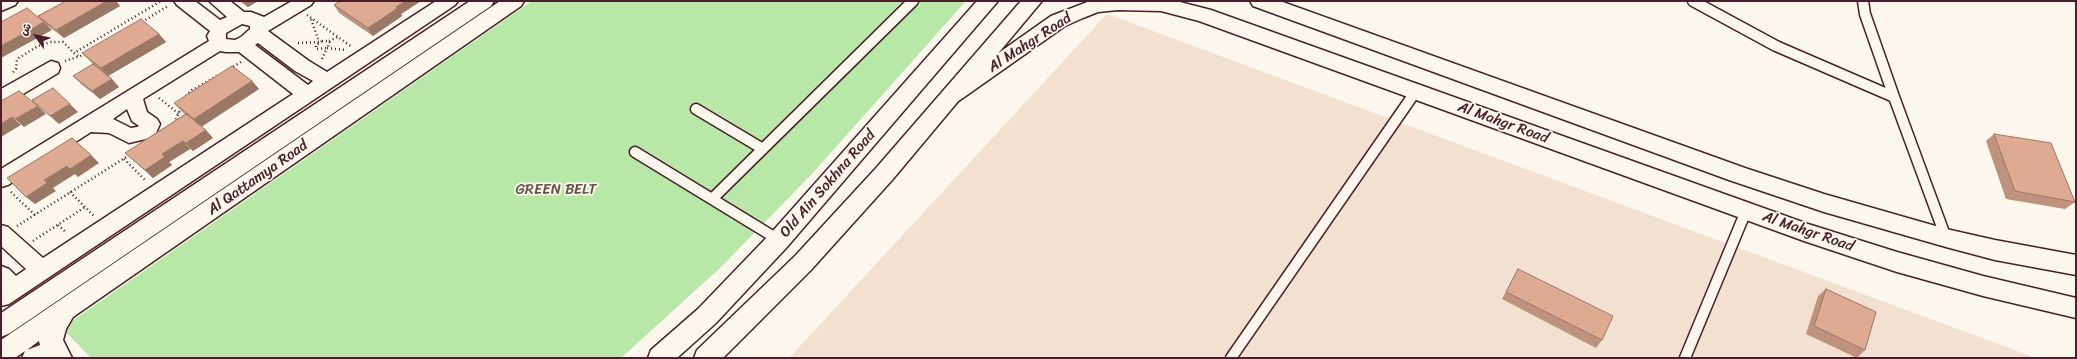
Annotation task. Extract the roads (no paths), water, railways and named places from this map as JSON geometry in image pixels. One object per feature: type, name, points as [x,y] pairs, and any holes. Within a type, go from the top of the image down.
[{"type":"street","points":[[1,5],[9,1]]},
{"type":"street","points":[[218,1],[240,18]]},
{"type":"street","points":[[5,286],[42,270],[327,81],[362,54],[450,1]]},
{"type":"street","name":"Al Qattamya Road","points":[[1,354],[66,310],[351,102],[484,1]]},
{"type":"street","name":"Al Qattamya Road","points":[[1,326],[351,102],[514,1]]},
{"type":"street","name":"Old Ain Sokhna Road","points":[[660,358],[707,316],[779,240],[988,1]]},
{"type":"street","points":[[706,358],[803,263],[885,174],[1032,1]]},
{"type":"street","points":[[1260,1],[1738,174],[1824,203],[1946,238],[1995,250],[2076,265]]},
{"type":"street","points":[[177,3],[219,36],[226,46],[242,44],[300,4]]},
{"type":"street","name":"Al Mahgr Road","points":[[949,98],[1052,25],[1076,13],[1118,3],[1174,4],[1746,211],[1897,262],[1983,286],[2076,308]]},
{"type":"street","points":[[4,183],[86,126],[140,92],[219,36],[229,23],[240,18],[255,19],[260,25],[259,31]]},
{"type":"street","points":[[259,31],[298,64],[327,81]]},
{"type":"street","points":[[242,44],[306,94]]},
{"type":"street","points":[[1,98],[51,68]]},
{"type":"street","points":[[86,126],[113,126],[129,136],[143,133],[150,124],[139,116],[140,92]]},
{"type":"street","points":[[1,233],[42,270]]},
{"type":"street","points":[[50,356],[50,340],[52,333],[55,325],[66,310]]},
{"type":"lane","points":[[712,199],[913,1]]},
{"type":"lane","points":[[1693,1],[1727,21],[1770,43],[1894,96]]},
{"type":"lane","points":[[1863,1],[1865,14],[1946,238]]},
{"type":"lane","points":[[1231,358],[1416,91]]},
{"type":"lane","points":[[696,109],[763,149]]},
{"type":"lane","points":[[635,152],[779,240]]},
{"type":"lane","points":[[1685,358],[1746,211]]},
{"type":"park label","name":"GREEN BELT","points":[[556,190]]}]
